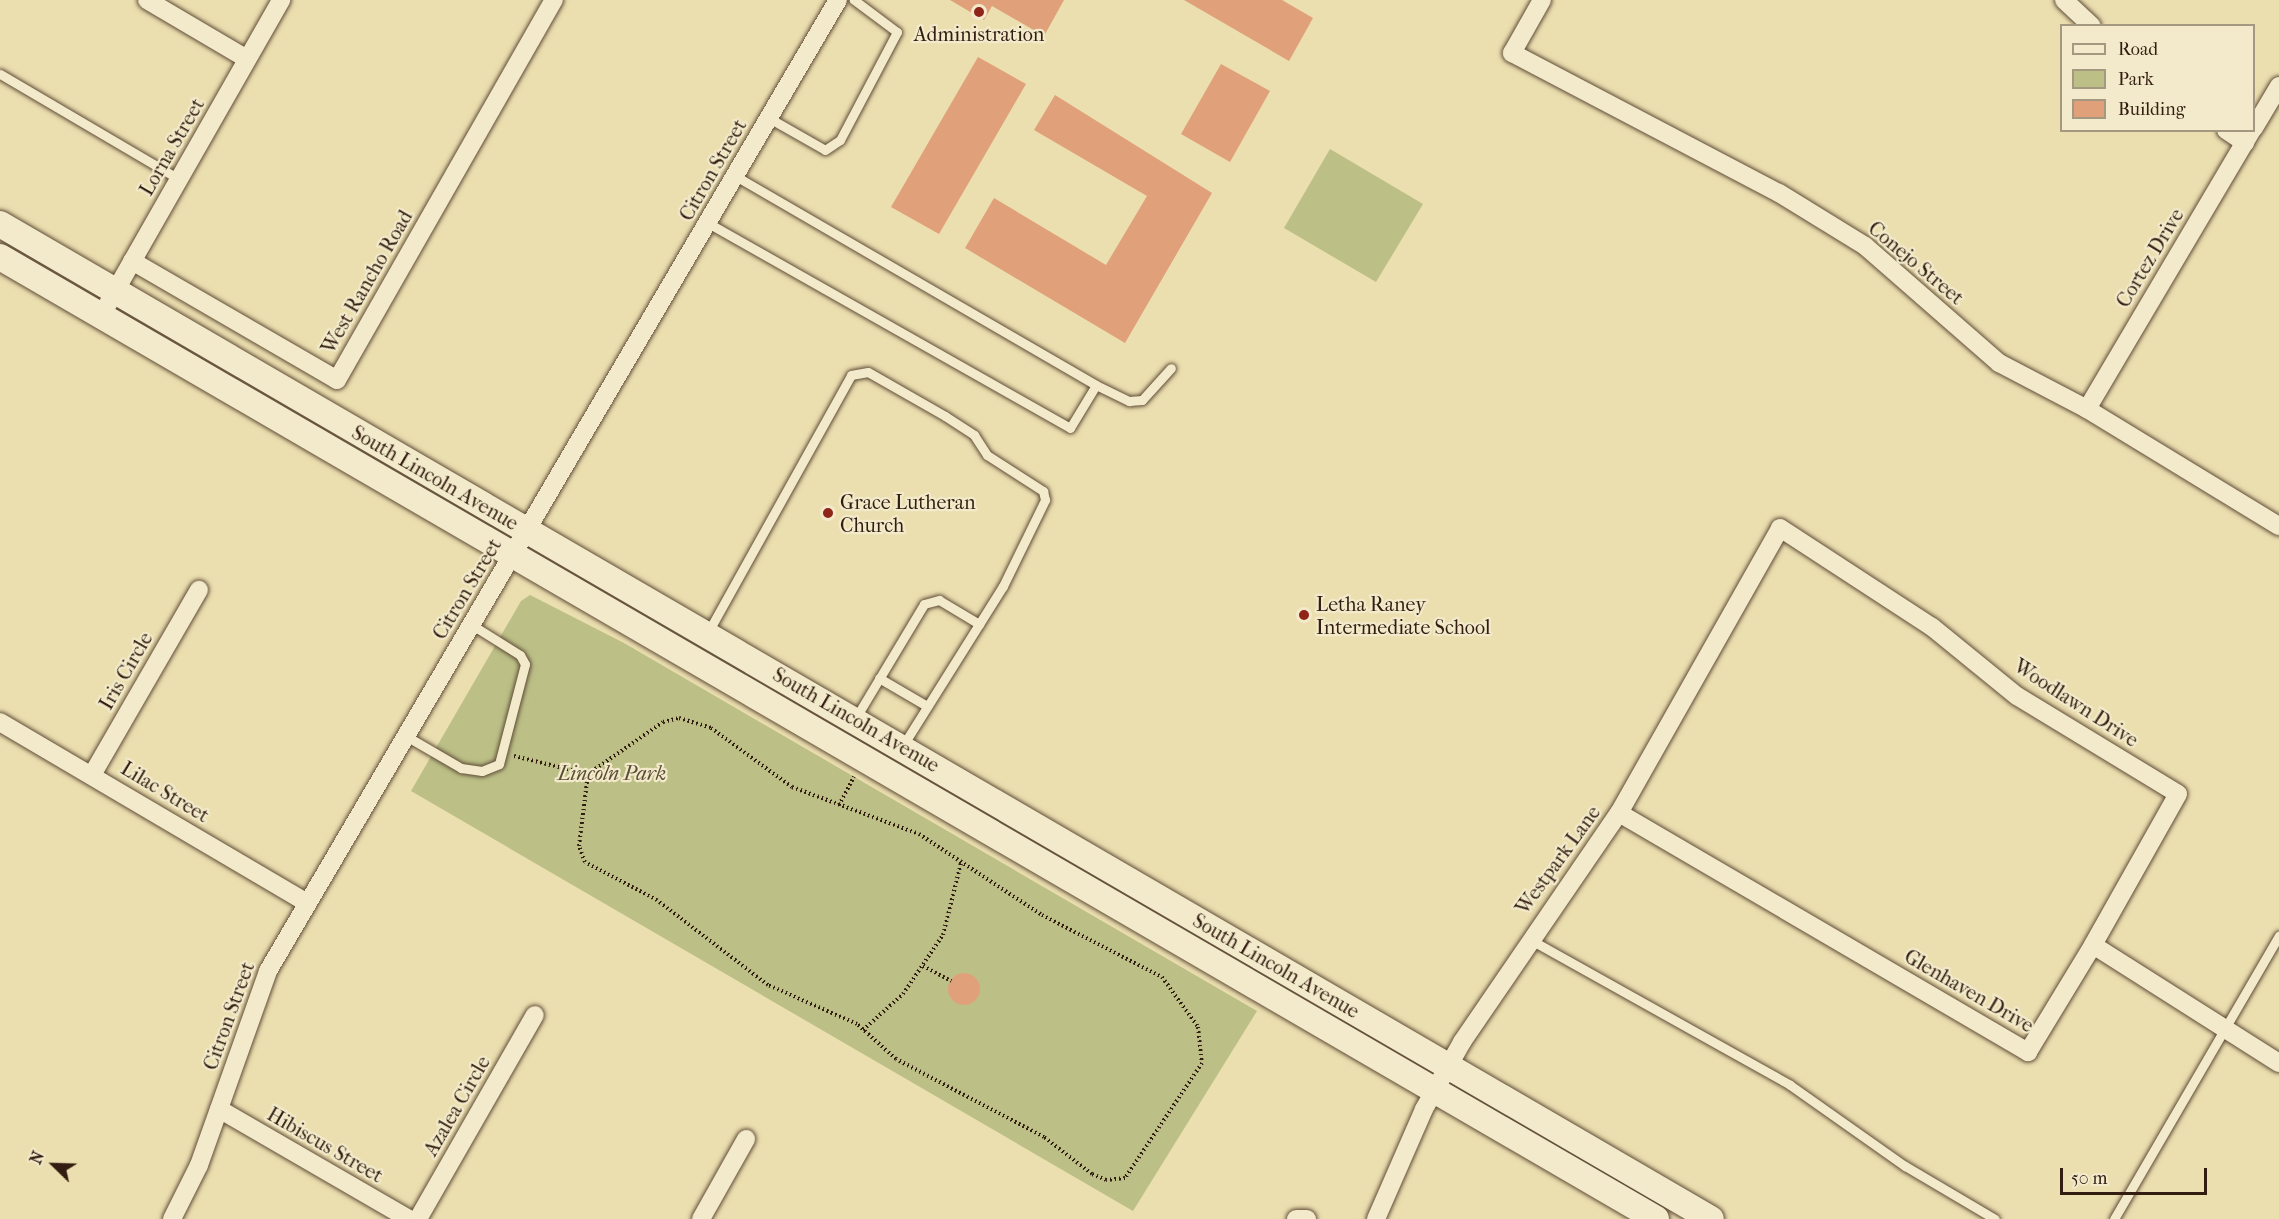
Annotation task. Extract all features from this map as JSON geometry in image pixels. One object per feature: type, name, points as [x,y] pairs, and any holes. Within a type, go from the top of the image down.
[{"type":"main road","name":"South Lincoln Avenue","points":[[0,224],[855,719],[1711,1219]]},
{"type":"main road","name":"South Lincoln Avenue","points":[[0,257],[1656,1219]]},
{"type":"street","points":[[147,0],[247,59]]},
{"type":"street","name":"Lorna Street","points":[[101,316],[281,0]]},
{"type":"street","name":"West Rancho Road","points":[[132,261],[337,380],[554,0]]},
{"type":"street","name":"Citron Street","points":[[171,1219],[219,1109],[268,970],[838,0]]},
{"type":"street","name":"Conejo Street","points":[[1542,0],[1512,52],[1779,193],[1865,246],[2000,363],[2087,409],[2279,526]]},
{"type":"street","points":[[2064,0],[2090,24]]},
{"type":"street","name":"Cortez Drive","points":[[2255,126],[2279,86]]},
{"type":"street","name":"Cortez Drive","points":[[2087,409],[2250,134]]},
{"type":"street","name":"Westpark Lane","points":[[1376,1219],[1448,1066],[1529,939],[1619,813],[1780,528]]},
{"type":"street","name":"Woodlawn Drive","points":[[1780,528],[1932,627],[2017,696],[2178,795],[2093,945]]},
{"type":"street","name":"Iris Circle","points":[[92,775],[199,590]]},
{"type":"street","name":"Lilac Street","points":[[0,722],[306,902]]},
{"type":"street","name":"Glenhaven Drive","points":[[1619,813],[2028,1052],[2093,945]]},
{"type":"street","points":[[2093,945],[2221,1030],[2279,1063]]},
{"type":"street","name":"Azalea Circle","points":[[418,1219],[535,1015]]},
{"type":"street","name":"Hibiscus Street","points":[[219,1109],[409,1219]]},
{"type":"street","points":[[701,1219],[746,1139]]},
{"type":"street","points":[[1296,1219],[1307,1219]]},
{"type":"lane","points":[[769,118],[825,150],[840,140],[897,32],[854,0]]},
{"type":"lane","points":[[0,74],[179,179]]},
{"type":"lane","points":[[735,176],[1096,386],[1129,401],[1142,400],[1171,368]]},
{"type":"lane","points":[[708,223],[1070,428],[1096,386]]},
{"type":"lane","points":[[707,634],[850,375],[863,370],[964,427],[987,455],[1043,491],[1044,511],[979,624],[902,747]]},
{"type":"lane","points":[[855,719],[931,599],[979,624]]},
{"type":"lane","points":[[406,736],[461,768],[493,768],[502,753],[525,664],[520,655],[472,625]]},
{"type":"lane","points":[[879,678],[927,706]]},
{"type":"lane","points":[[2114,1219],[2221,1030],[2279,935]]},
{"type":"lane","points":[[1529,939],[1790,1085],[1905,1166],[1995,1219]]},
{"type":"path","points":[[679,718],[711,728],[774,778],[839,805],[910,830],[1042,915],[1162,977],[1198,1027],[1202,1064],[1197,1076],[1153,1132],[1132,1171],[1125,1178],[1106,1180],[1044,1137],[896,1059],[863,1030],[768,985],[657,900],[594,870],[579,846],[588,774],[663,722],[679,718]]},
{"type":"path","points":[[502,753],[588,774]]},
{"type":"path","points":[[839,805],[855,773],[861,777]]},
{"type":"path","points":[[863,1030],[903,994],[943,935],[962,863]]},
{"type":"path","points":[[923,966],[951,981]]},
{"type":"green space","points":[[1330,149],[1423,204],[1376,282],[1284,228]]},
{"type":"green space","name":"Lincoln Park","points":[[530,595],[624,643],[1257,1011],[1133,1211],[411,791],[521,601]]},
{"type":"building","points":[[950,0],[1064,0],[1044,36],[992,6],[984,20]]},
{"type":"building","points":[[1184,0],[1282,0],[1313,18],[1289,61]]},
{"type":"building","points":[[978,57],[1026,84],[939,234],[891,207]]},
{"type":"building","points":[[1221,64],[1270,91],[1230,162],[1181,134]]},
{"type":"building","points":[[1055,95],[1212,193],[1125,343],[965,248],[994,198],[1106,265],[1147,196],[1034,130]]},
{"type":"building","points":[[964,973],[975,978],[980,989],[975,1000],[964,1005],[953,1000],[948,989],[953,978]]},
{"type":"place","name":"Administration","points":[[979,12]]},
{"type":"place","name":"Grace Lutheran Church","points":[[828,513]]},
{"type":"place","name":"Letha Raney Intermediate School","points":[[1304,615]]}]
